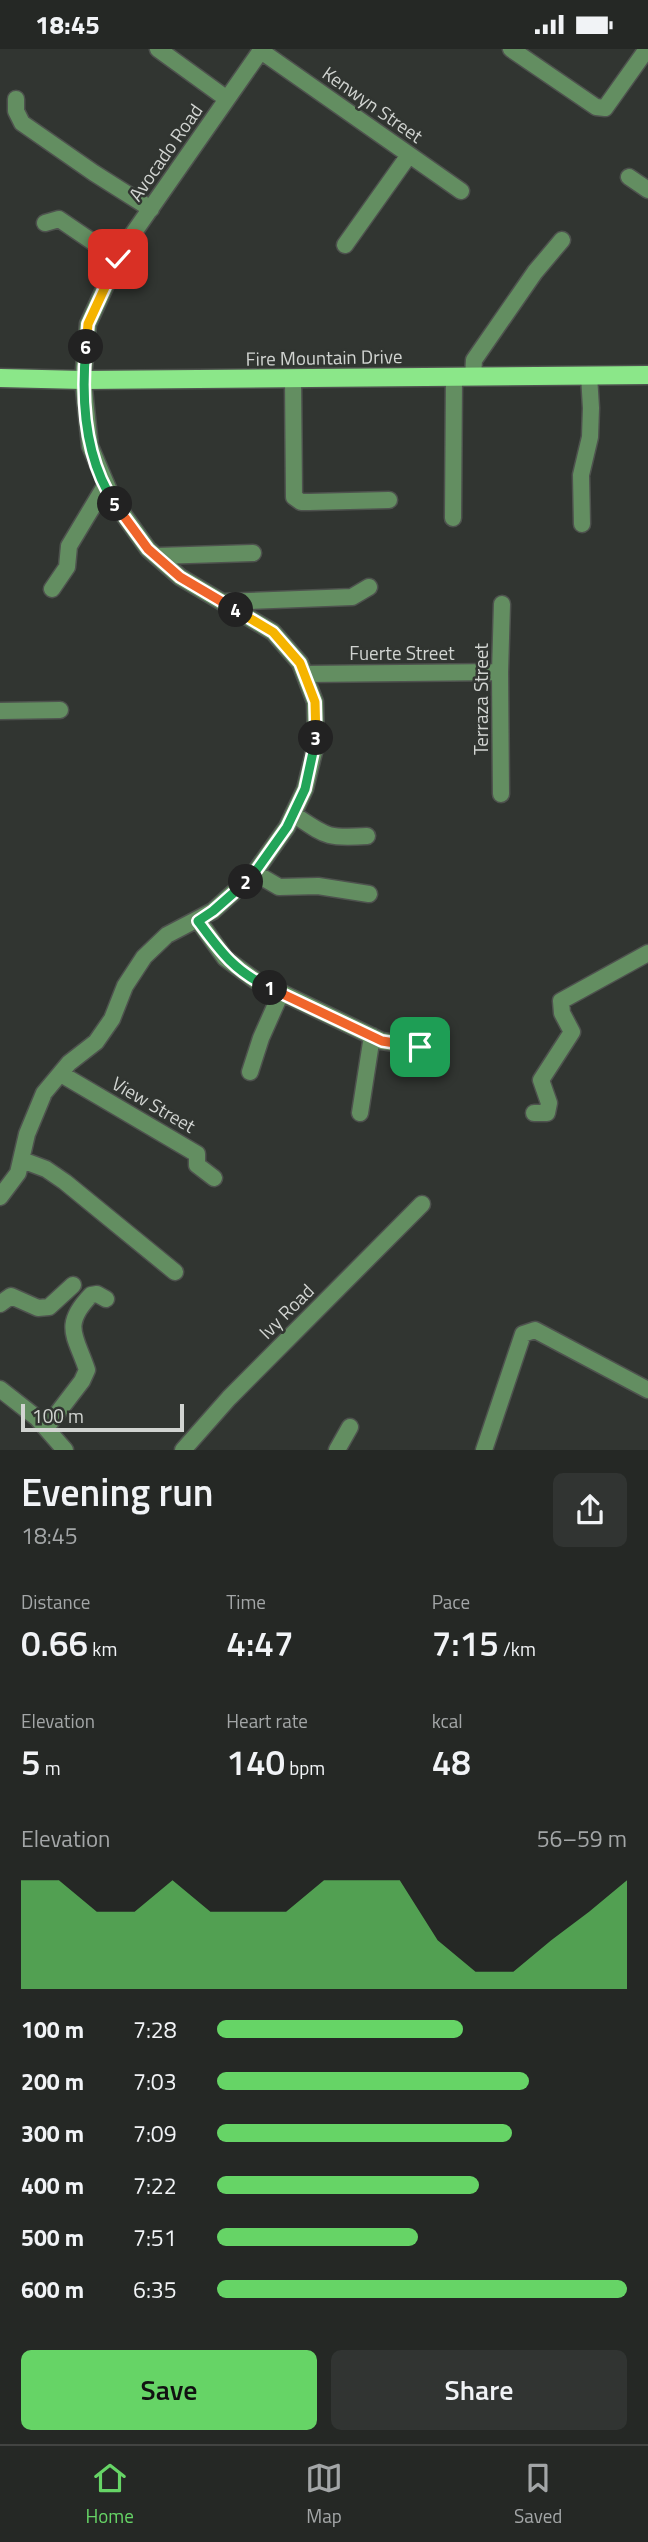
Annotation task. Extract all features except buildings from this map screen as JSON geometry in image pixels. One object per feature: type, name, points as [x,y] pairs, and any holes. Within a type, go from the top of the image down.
[{"type":"main road","name":"Fire Mountain Drive","points":[[0,378],[83,380],[648,375]]},
{"type":"street","points":[[158,49],[227,99]]},
{"type":"street","points":[[511,49],[596,107],[605,108],[647,49]]},
{"type":"street","name":"Avocado Road","points":[[0,1197],[14,1180],[22,1160],[27,1134],[44,1093],[69,1063],[96,1042],[112,1019],[125,986],[144,957],[167,935],[213,911],[255,873],[287,827],[305,789],[316,744],[315,702],[300,663],[273,632],[180,577],[141,539],[113,501],[90,446],[83,380],[88,324],[123,248],[262,50]]},
{"type":"street","name":"Kenwyn Street","points":[[262,50],[461,191]]},
{"type":"street","points":[[16,99],[16,111],[22,123],[151,209]]},
{"type":"street","points":[[345,244],[409,155]]},
{"type":"street","points":[[629,177],[648,190]]},
{"type":"street","points":[[45,223],[58,219],[118,259]]},
{"type":"street","points":[[473,377],[474,361],[535,272],[562,240]]},
{"type":"street","points":[[582,524],[581,475],[590,428],[589,376]]},
{"type":"street","points":[[453,518],[454,377]]},
{"type":"street","points":[[293,378],[294,497],[301,502],[389,500]]},
{"type":"street","points":[[52,589],[67,568],[69,546],[105,486]]},
{"type":"street","points":[[157,557],[253,553]]},
{"type":"street","points":[[223,602],[352,597],[369,587]]},
{"type":"street","name":"Terraza Street","points":[[501,794],[502,604]]},
{"type":"street","name":"Fuerte Street","points":[[305,674],[500,672]]},
{"type":"street","points":[[0,711],[60,710]]},
{"type":"street","points":[[293,814],[323,835],[337,838],[367,836]]},
{"type":"street","points":[[255,873],[279,887],[317,886],[369,894]]},
{"type":"street","points":[[198,921],[225,958],[255,980],[382,1041],[420,1047],[438,1046]]},
{"type":"street","points":[[534,1113],[547,1113],[549,1103],[541,1080],[572,1033],[562,1013],[561,1002],[648,953]]},
{"type":"street","points":[[250,1072],[261,1038],[281,993]]},
{"type":"street","points":[[360,1113],[372,1036]]},
{"type":"street","name":"View Street","points":[[61,1074],[197,1154],[197,1165],[214,1178]]},
{"type":"street","points":[[22,1160],[46,1169],[65,1182],[176,1272]]},
{"type":"street","name":"Ivy Road","points":[[183,1450],[229,1398],[422,1204]]},
{"type":"street","points":[[0,1304],[11,1296],[38,1308],[49,1307],[73,1285]]},
{"type":"street","points":[[46,1428],[82,1381],[87,1370],[71,1327],[74,1317],[91,1295],[97,1294],[106,1299]]},
{"type":"street","points":[[484,1450],[523,1334],[528,1331],[535,1329],[648,1390]]},
{"type":"street","points":[[0,1389],[21,1403],[65,1450]]},
{"type":"street","points":[[337,1450],[350,1427]]},
{"type":"route","points":[[118,259],[88,324],[83,380],[90,446],[105,486],[148,549],[180,577],[273,632],[300,663],[315,702],[316,744],[305,789],[287,827],[253,875],[198,921],[225,958],[255,980],[382,1041],[420,1047]]}]
